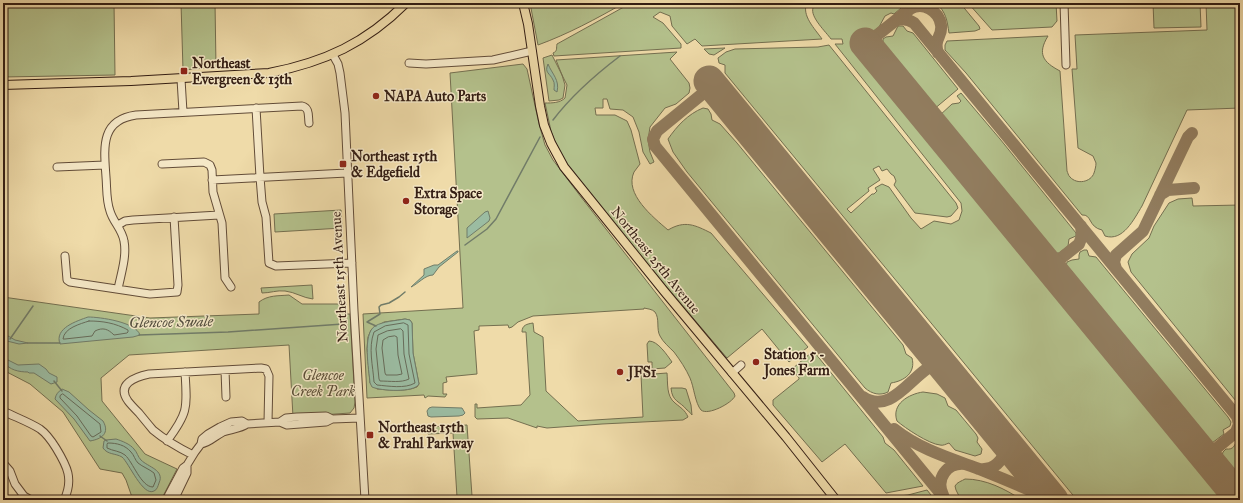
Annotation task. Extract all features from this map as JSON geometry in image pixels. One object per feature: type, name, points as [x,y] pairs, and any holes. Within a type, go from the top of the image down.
[{"type":"main road","points":[[3,85],[181,79],[269,73],[298,66],[334,54],[353,45],[381,26],[406,3]]},
{"type":"main road","name":"Northeast 25th Avenue","points":[[523,3],[528,24],[544,125],[551,143],[564,167],[836,500]]},
{"type":"street","points":[[1064,3],[1066,65]]},
{"type":"street","points":[[409,63],[426,64],[493,60],[532,51]]},
{"type":"street","name":"Northeast 15th Avenue","points":[[334,54],[338,64],[343,88],[365,500]]},
{"type":"street","points":[[181,79],[183,112]]},
{"type":"street","points":[[118,289],[125,252],[122,232],[110,212],[108,203],[105,144],[107,135],[115,123],[126,117],[136,115],[304,106],[308,112],[309,123]]},
{"type":"street","points":[[256,108],[262,202],[266,217],[269,261],[271,264],[276,266],[352,263]]},
{"type":"street","points":[[162,164],[204,162],[210,165],[212,170],[213,192],[222,223],[225,278],[231,287]]},
{"type":"street","points":[[57,167],[106,165]]},
{"type":"street","points":[[212,180],[347,173]]},
{"type":"street","points":[[118,225],[125,221],[132,220],[219,215]]},
{"type":"street","points":[[66,256],[67,280],[150,294],[177,292],[178,286],[174,217]]},
{"type":"street","points":[[732,373],[741,365]]},
{"type":"street","points":[[193,455],[167,441],[153,429],[128,401],[124,390],[126,385],[131,380],[149,374],[261,368],[266,369],[269,376],[268,422]]},
{"type":"street","points":[[225,370],[226,397]]},
{"type":"street","points":[[167,441],[181,422],[184,415],[187,403],[185,372]]},
{"type":"street","points":[[3,411],[39,428],[50,438],[68,470],[69,485],[64,500]]},
{"type":"street","points":[[174,500],[187,473],[188,465],[201,444],[202,439],[226,424],[242,421],[247,424],[280,422],[287,425],[326,422],[332,419],[360,418]]},
{"type":"street","points":[[3,463],[10,471],[15,484],[24,496],[31,500]]},
{"type":"street","points":[[166,500],[183,468],[188,465]]},
{"type":"street","points":[[8,488],[15,484]]},
{"type":"green space","points":[[3,3],[114,3],[115,75],[3,77]]},
{"type":"green space","points":[[181,3],[215,3],[216,67],[183,70]]},
{"type":"green space","points":[[530,3],[624,3],[582,26],[538,45]]},
{"type":"green space","points":[[631,3],[807,3],[807,17],[822,39],[702,46],[695,39],[687,44],[672,26],[670,16],[660,12],[653,17],[663,23],[681,44],[681,48],[554,56],[553,53],[556,50],[557,44]]},
{"type":"green space","points":[[817,3],[907,3],[894,14],[891,13],[885,16],[879,27],[855,45],[859,52],[1229,500],[1077,500],[725,73],[725,65],[719,63],[718,58],[726,52],[735,49],[818,47],[829,45],[956,203],[958,208],[951,216],[947,217],[915,213],[894,185],[896,181],[894,176],[887,169],[882,171],[879,166],[873,169],[880,180],[868,188],[869,191],[847,209],[851,213],[877,191],[875,188],[882,184],[889,187],[911,218],[921,229],[934,221],[951,224],[959,220],[962,211],[961,203],[835,44],[843,44],[842,39],[831,39],[819,24],[813,12],[813,8]]},
{"type":"green space","points":[[936,3],[960,3],[980,29],[975,31],[949,33],[946,16]]},
{"type":"green space","points":[[968,3],[1056,3],[1057,21],[1052,27],[992,30]]},
{"type":"green space","points":[[1153,3],[1200,3],[1201,27],[1154,28]]},
{"type":"green space","points":[[1206,3],[1240,3],[1240,108],[1187,110],[1142,206],[1123,233],[1117,236],[1105,236],[1102,230],[1094,226],[1087,216],[1082,215],[966,73],[945,50],[947,41],[1048,36],[1042,53],[1049,64],[1060,71],[1067,171],[1069,176],[1080,182],[1090,179],[1095,171],[1096,163],[1093,156],[1078,148],[1072,69],[1077,69],[1075,35],[1207,30]]},
{"type":"green space","points":[[898,26],[903,26],[907,31],[913,33],[958,89],[933,110],[888,55],[887,47],[883,43],[883,39],[893,36]]},
{"type":"green space","points":[[725,48],[714,55],[709,54],[704,49]]},
{"type":"green space","points":[[677,52],[670,59],[689,83],[689,93],[676,104],[665,108],[650,127],[648,140],[650,152],[654,162],[650,164],[643,152],[639,132],[633,117],[623,110],[610,109],[607,99],[603,99],[603,108],[595,108],[596,115],[615,115],[627,121],[631,130],[640,164],[634,172],[632,180],[633,189],[636,197],[648,212],[668,230],[685,224],[695,226],[711,233],[808,347],[789,362],[762,329],[727,358],[653,271],[575,176],[560,155],[551,131],[545,103],[558,102],[565,98],[567,85],[556,60]]},
{"type":"green space","points":[[552,55],[562,75],[565,85],[563,98],[549,101],[543,58]]},
{"type":"green space","points":[[523,64],[527,69],[545,145],[553,160],[734,393],[735,396],[733,399],[720,408],[709,411],[701,410],[697,403],[687,371],[681,361],[660,336],[655,312],[644,308],[533,316],[518,322],[509,328],[508,325],[479,326],[479,330],[474,331],[477,374],[446,377],[447,382],[443,383],[443,394],[447,394],[445,397],[428,396],[425,398],[424,395],[367,398],[363,314],[463,308],[450,73]],"holes":[[[405,319],[410,320],[412,323],[413,353],[419,384],[417,387],[408,390],[377,389],[370,383],[367,349],[368,337],[371,330],[384,322]]]},
{"type":"green space","points":[[961,93],[1076,233],[1076,236],[1069,239],[1068,246],[1059,253],[1056,253],[1050,245],[1044,244],[939,116],[952,104],[959,103],[961,101],[957,96]]},
{"type":"green space","points":[[703,108],[708,109],[712,120],[720,124],[737,143],[903,345],[906,354],[912,358],[913,363],[911,372],[904,378],[891,383],[888,392],[876,394],[865,388],[687,172],[673,152],[668,139],[683,121]]},
{"type":"green space","points":[[1192,198],[1193,206],[1240,205],[1240,406],[1131,272],[1128,262],[1132,254],[1149,238],[1154,226],[1169,203],[1178,199]]},
{"type":"green space","points":[[341,210],[342,228],[275,232],[274,214]]},
{"type":"green space","points":[[1087,250],[1089,256],[1096,257],[1228,417],[1231,422],[1230,426],[1223,430],[1224,434],[1212,443],[1206,436],[1200,434],[1071,277],[1072,271],[1066,267],[1067,262],[1079,259],[1080,252]]},
{"type":"green space","points":[[312,285],[313,299],[285,291],[262,293],[261,288]]},
{"type":"green space","name":"Glencoe Creek Park","points":[[289,295],[302,304],[346,304],[347,314],[350,314],[355,402],[354,408],[350,413],[293,417],[289,345],[129,355],[101,378],[102,401],[145,454],[177,469],[161,500],[133,500],[122,473],[100,469],[63,412],[30,384],[3,370],[3,297],[150,318],[259,314],[259,302],[262,300],[273,296]]},
{"type":"green space","points":[[533,323],[534,332],[543,337],[546,391],[578,421],[643,417],[641,375],[667,373],[670,397],[688,417],[683,420],[547,428],[537,426],[537,428],[508,418],[477,419],[475,417],[475,404],[477,404],[477,408],[521,405],[530,395],[526,332],[522,332],[522,330],[527,324]]},
{"type":"green space","points":[[649,341],[656,343],[672,362],[665,368],[652,369],[652,362],[648,362],[647,344]]},
{"type":"green space","points":[[812,352],[815,353],[883,437],[885,443],[894,450],[923,486],[886,493],[845,444],[822,462],[773,405],[773,400],[799,379],[792,369]]},
{"type":"green space","points":[[671,388],[686,389],[691,405],[692,415],[675,399]]},
{"type":"green space","points":[[923,392],[937,394],[945,398],[948,406],[956,410],[976,434],[978,438],[977,442],[982,449],[981,454],[975,456],[955,450],[949,443],[943,445],[935,444],[924,439],[897,421],[897,410],[902,401],[912,395]]},
{"type":"green space","points":[[467,425],[472,496],[457,497],[453,433],[428,434],[428,427]]},
{"type":"green space","points":[[1240,439],[1240,484],[1227,468],[1227,461],[1222,456],[1226,449],[1232,448]]},
{"type":"green space","points":[[965,479],[973,479],[995,485],[1022,500],[961,500],[955,486]]},
{"type":"green space","points":[[927,490],[935,500],[892,500],[890,497],[908,495]]},
{"type":"water","points":[[548,64],[557,81],[557,92],[554,90],[554,81],[547,71]]},
{"type":"water","points":[[488,211],[490,218],[489,221],[467,238],[467,228]]},
{"type":"water","points":[[457,251],[458,252],[439,267],[433,275],[427,276],[411,287],[424,275],[424,269],[438,265]]},
{"type":"water","points":[[88,317],[117,321],[137,330],[140,335],[133,337],[60,344],[59,338],[63,329]]},
{"type":"water","points":[[405,319],[410,320],[412,323],[413,353],[419,384],[411,389],[404,390],[390,390],[372,387],[370,383],[367,353],[367,344],[371,330],[375,326],[382,323]]},
{"type":"water","points":[[3,333],[15,340],[28,343],[19,344],[3,340]]},
{"type":"water","points":[[6,359],[18,365],[39,364],[49,373],[57,377],[57,382],[51,384],[34,373],[11,369],[4,362]]},
{"type":"water","points":[[62,389],[69,392],[103,421],[106,429],[104,435],[98,439],[90,441],[74,419],[55,399],[57,393]]},
{"type":"water","points":[[432,407],[462,408],[465,413],[459,416],[431,417],[428,416],[427,411]]},
{"type":"water","points":[[116,439],[130,446],[135,450],[141,460],[158,472],[160,479],[157,489],[150,492],[145,489],[122,457],[109,453],[103,448],[104,441]]},
{"type":"waterway","name":"Glencoe Swale","points":[[553,120],[584,86],[620,56]]},
{"type":"waterway","name":"Glencoe Swale","points":[[465,245],[487,229],[496,219],[540,137]]},
{"type":"waterway","name":"Glencoe Swale","points":[[376,326],[367,322],[380,314],[379,307],[389,303],[405,292]]},
{"type":"waterway","points":[[10,339],[33,306]]},
{"type":"waterway","name":"Glencoe Swale","points":[[139,335],[228,332],[343,324]]},
{"type":"waterway","name":"Glencoe Swale","points":[[28,343],[60,343]]},
{"type":"waterway","points":[[3,357],[6,361]]},
{"type":"waterway","points":[[54,381],[62,391]]},
{"type":"waterway","points":[[100,436],[107,441]]},
{"type":"taxiway","points":[[866,44],[910,9],[920,6],[930,9],[940,20],[941,32],[937,41],[938,53]]},
{"type":"taxiway","points":[[895,21],[905,19],[914,23],[1240,420]]},
{"type":"taxiway","points":[[712,86],[657,131],[653,139],[655,146],[946,500]]},
{"type":"taxiway","points":[[1116,269],[1114,262],[1116,255],[1143,231],[1188,137],[1192,133]]},
{"type":"taxiway","points":[[1160,195],[1168,190],[1194,188]]},
{"type":"taxiway","points":[[1050,267],[1079,244],[1082,236],[1081,226]]},
{"type":"taxiway","points":[[863,397],[873,401],[882,401],[891,398],[931,366],[938,366],[945,369]]},
{"type":"taxiway","points":[[1206,457],[1236,432],[1239,424],[1237,416]]},
{"type":"taxiway","points":[[894,429],[924,448],[1053,500]]},
{"type":"taxiway","points":[[979,469],[994,466],[1001,460],[1009,447]]},
{"type":"taxiway","points":[[943,495],[941,483],[944,473],[953,466],[965,464]]},
{"type":"runway","points":[[865,43],[1240,499]]},
{"type":"runway","points":[[709,81],[1053,500]]},
{"type":"place","name":"Northeast Evergreen & 13th","points":[[184,71]]},
{"type":"place","name":"NAPA Auto Parts","points":[[376,96]]},
{"type":"place","name":"Northeast 15th & Edgefield","points":[[343,164]]},
{"type":"place","name":"Extra Space Storage","points":[[406,201]]},
{"type":"place","name":"Station 5 - Jones Farm","points":[[756,362]]},
{"type":"place","name":"JFS1","points":[[620,372]]},
{"type":"place","name":"Northeast 15th & Prahl Parkway","points":[[370,435]]}]
